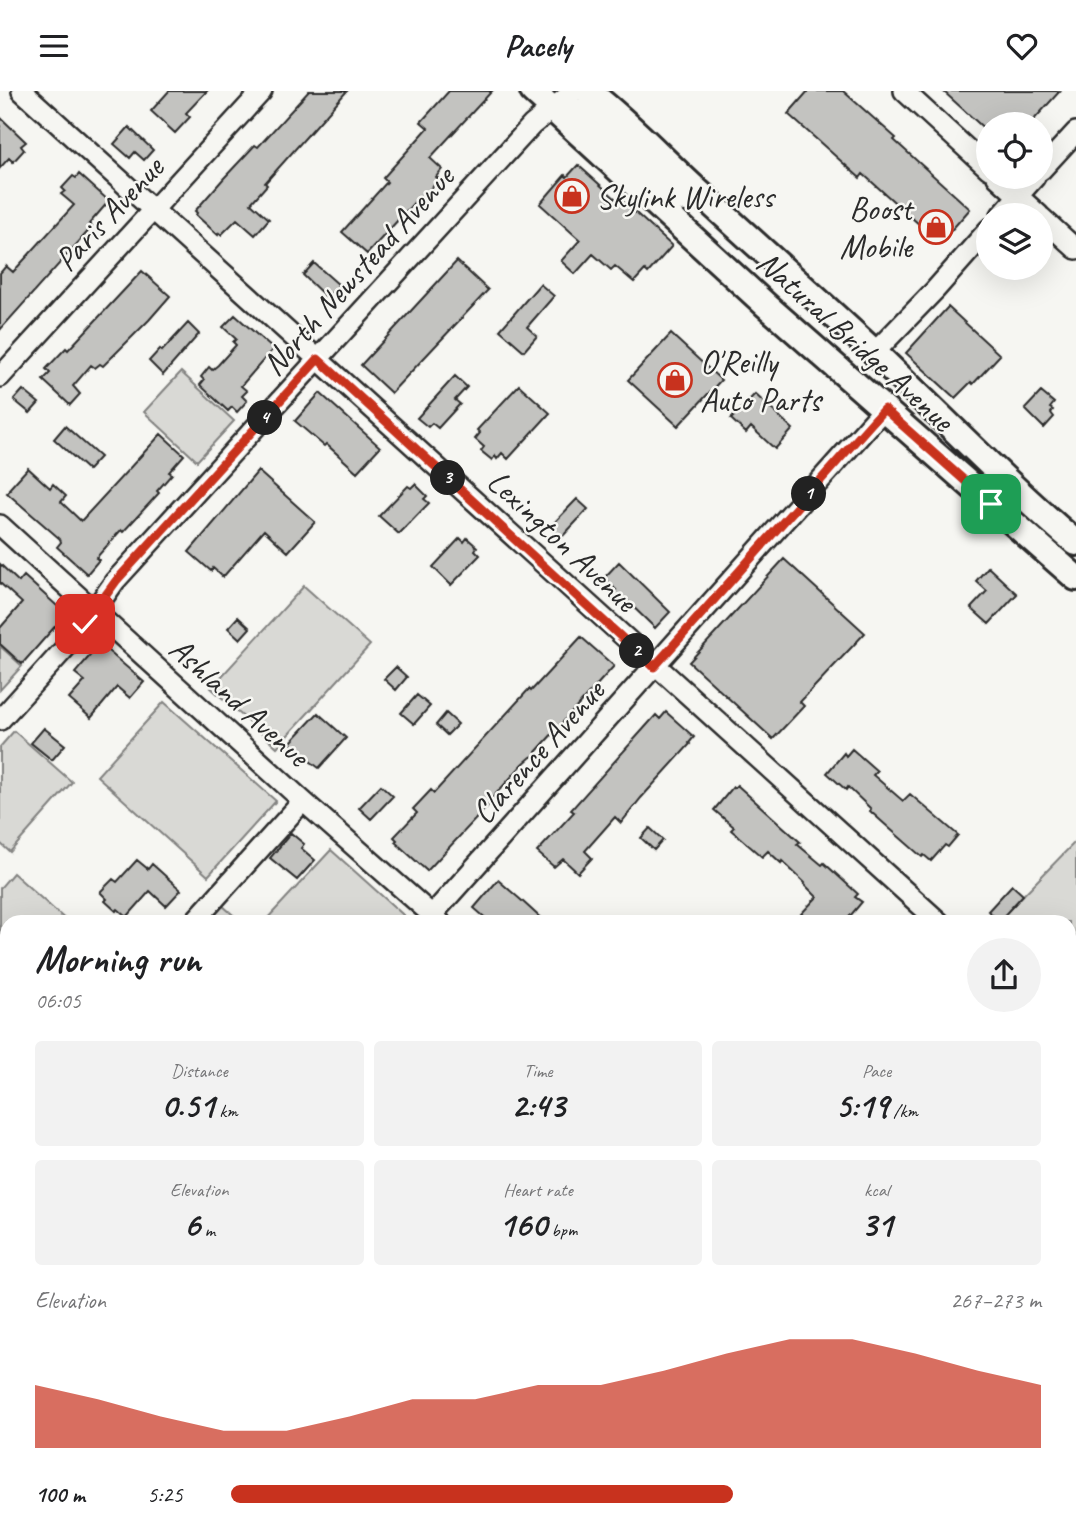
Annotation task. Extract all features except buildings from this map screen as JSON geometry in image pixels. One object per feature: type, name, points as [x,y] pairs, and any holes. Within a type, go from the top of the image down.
[{"type":"main road","name":"Natural Bridge Avenue","points":[[533,91],[680,227],[1076,578]]},
{"type":"main road","name":"Natural Bridge Avenue","points":[[588,91],[874,353],[1023,497],[1076,543]]},
{"type":"main road","points":[[551,108],[567,108],[587,118],[673,191],[743,232]]},
{"type":"street","name":"Lexington Avenue","points":[[22,91],[654,667],[931,915]]},
{"type":"street","name":"Paris Avenue","points":[[0,377],[262,91]]},
{"type":"street","name":"North Newstead Avenue","points":[[0,720],[77,635],[116,581],[522,135],[574,91]]},
{"type":"street","points":[[904,91],[976,157]]},
{"type":"street","points":[[1053,157],[1076,132]]},
{"type":"street","points":[[1010,189],[1025,203]]},
{"type":"street","points":[[1011,203],[1024,189]]},
{"type":"street","points":[[1053,228],[1076,249]]},
{"type":"street","points":[[874,353],[976,243]]},
{"type":"street","name":"Clarence Avenue","points":[[439,915],[654,667],[884,409]]},
{"type":"street","name":"Ashland Avenue","points":[[0,525],[303,801],[433,915]]},
{"type":"street","points":[[200,915],[303,801]]},
{"type":"shaded area","points":[[181,372],[234,421],[197,461],[144,412]]},
{"type":"shaded area","points":[[304,586],[370,645],[277,747],[211,688]]},
{"type":"shaded area","points":[[0,646],[22,666],[0,690]]},
{"type":"shaded area","points":[[164,702],[276,801],[208,876],[97,776]]},
{"type":"shaded area","points":[[14,731],[72,782],[10,852],[0,843],[0,747]]},
{"type":"shaded area","points":[[1076,841],[1076,915],[1004,915]]},
{"type":"shaded area","points":[[331,850],[403,915],[271,915]]},
{"type":"shaded area","points":[[13,873],[60,915],[0,915],[0,888]]},
{"type":"shaded area","points":[[222,905],[233,915],[213,915]]},
{"type":"place","name":"Skylink Wireless","points":[[572,196]]},
{"type":"place","name":"Boost Mobile","points":[[936,227]]},
{"type":"place","name":"O'Reilly Auto Parts","points":[[675,380]]},
{"type":"route","points":[[85,624],[116,581],[318,359],[654,667],[884,409],[991,504]]}]
